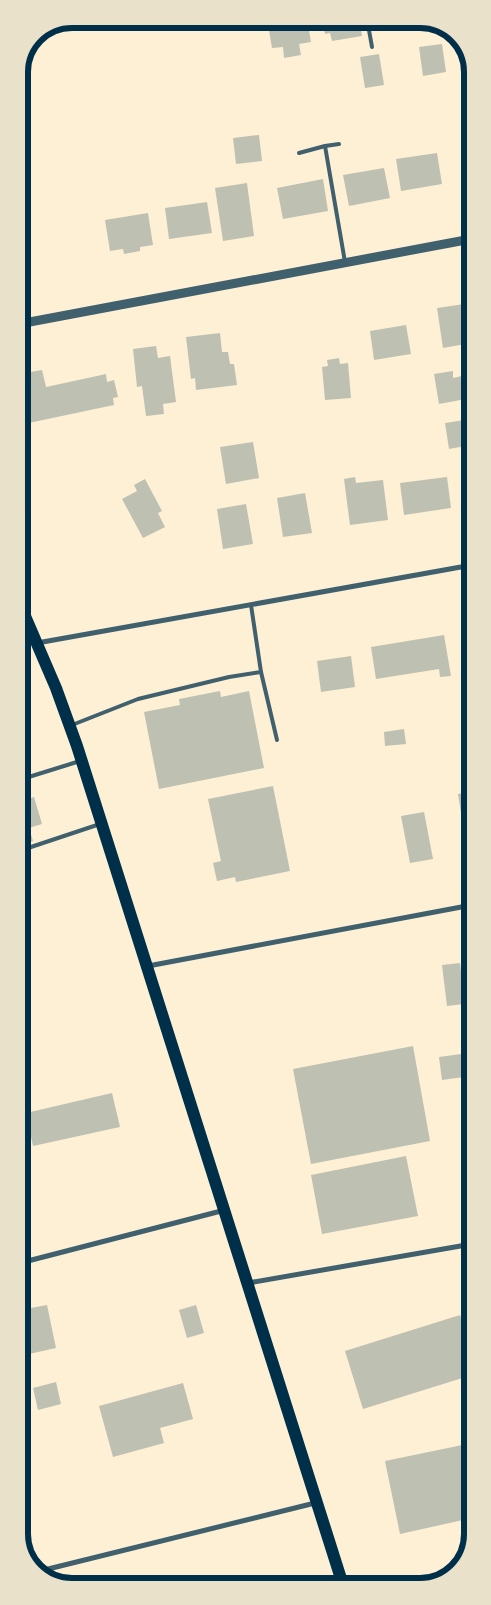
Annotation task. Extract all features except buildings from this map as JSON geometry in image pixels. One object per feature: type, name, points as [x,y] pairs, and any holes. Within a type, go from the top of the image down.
[{"type":"main road","points":[[28,621],[70,725],[82,761],[341,1578]]},
{"type":"street","points":[[28,322],[464,240]]},
{"type":"street","points":[[38,643],[464,566]]},
{"type":"street","points":[[147,966],[464,907]]},
{"type":"street","points":[[28,1261],[225,1210]]},
{"type":"street","points":[[248,1283],[464,1245]]},
{"type":"street","points":[[46,1569],[318,1502]]},
{"type":"lane","points":[[368,28],[372,48]]},
{"type":"lane","points":[[299,153],[339,144]]},
{"type":"lane","points":[[325,146],[346,262]]},
{"type":"lane","points":[[251,605],[261,672],[278,740]]},
{"type":"lane","points":[[70,725],[138,699],[229,677],[261,672]]},
{"type":"lane","points":[[28,777],[82,761]]},
{"type":"lane","points":[[28,848],[102,823]]}]
